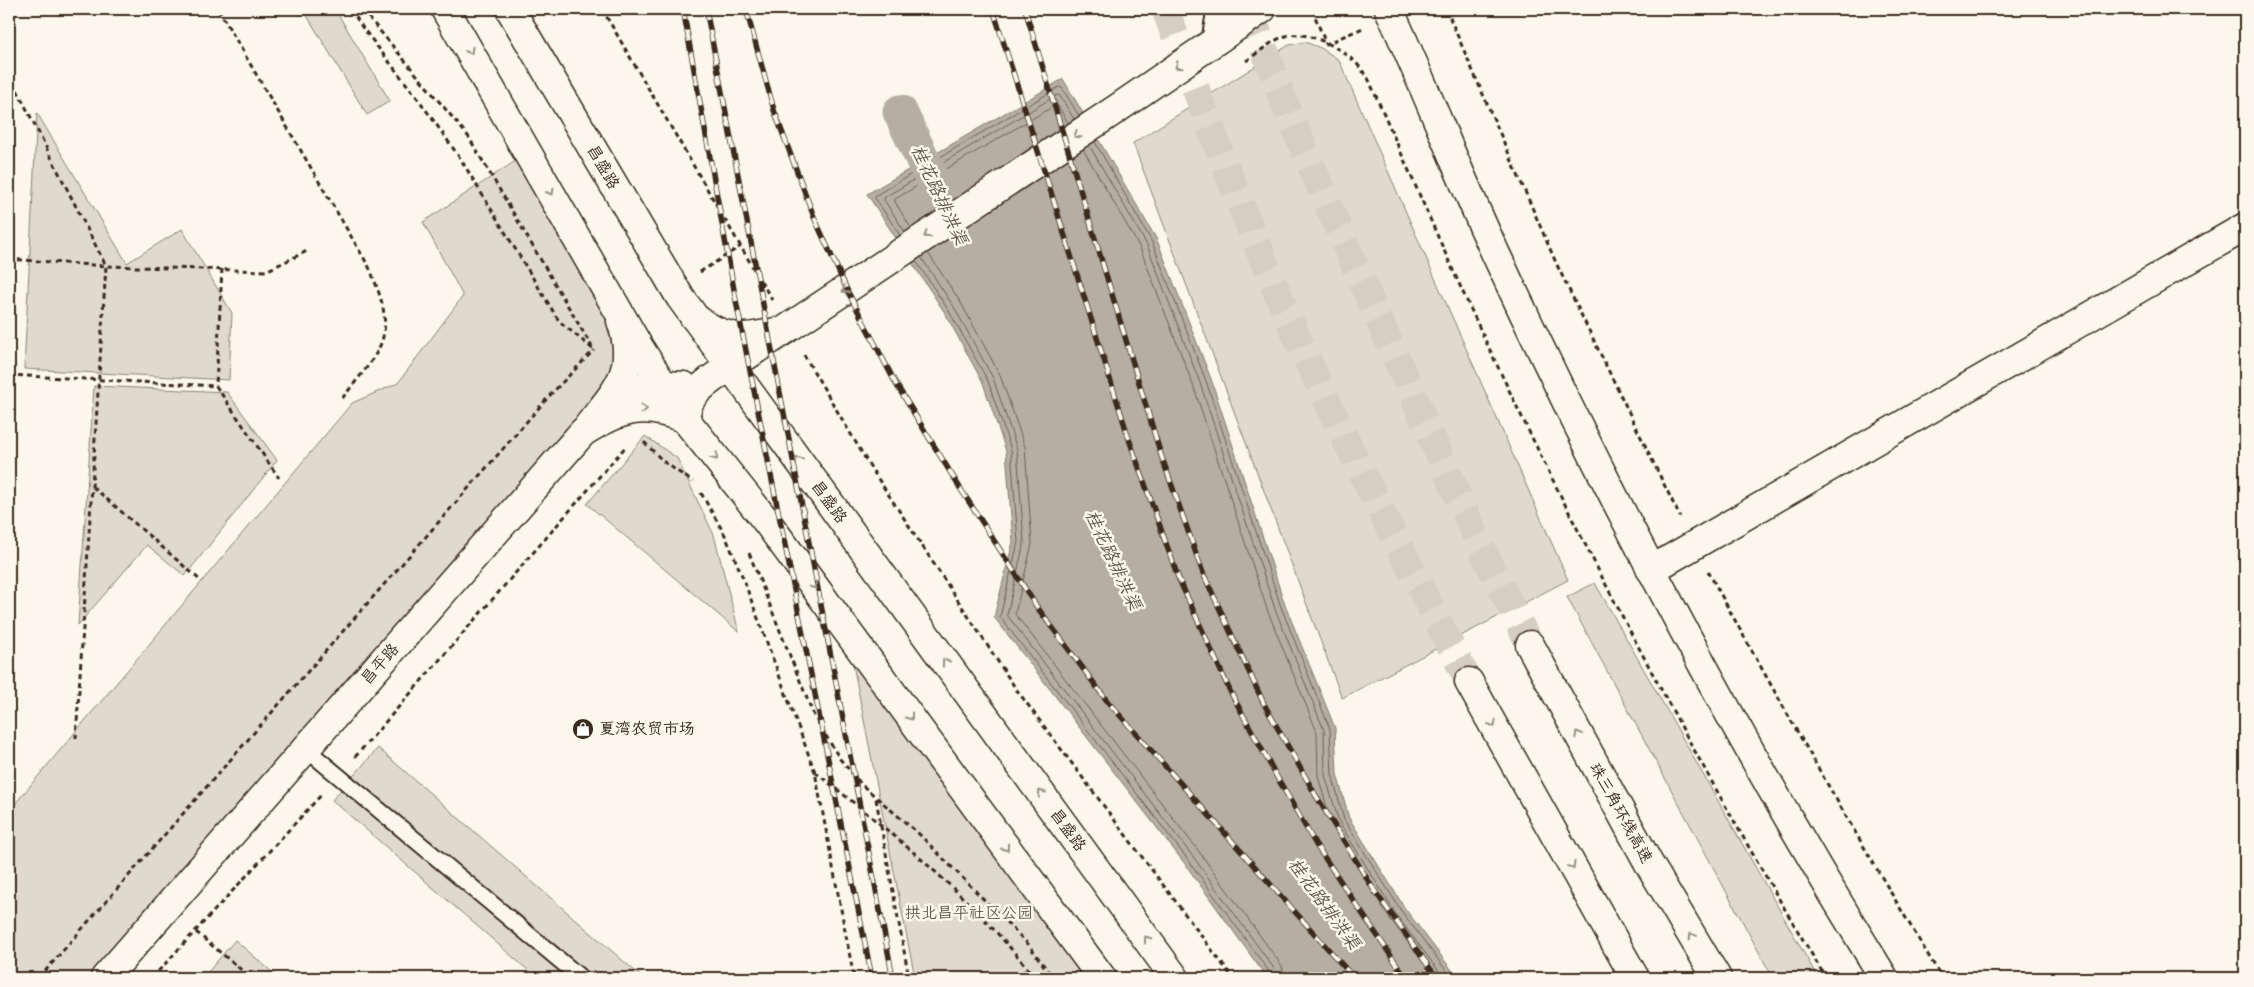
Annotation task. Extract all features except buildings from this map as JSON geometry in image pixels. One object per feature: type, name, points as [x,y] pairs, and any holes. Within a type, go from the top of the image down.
[{"type":"main road","points":[[445,9],[611,297],[685,419],[773,530],[1102,978]]},
{"type":"main road","name":"昌盛路","points":[[510,9],[674,288],[694,317],[721,372],[1175,978]]},
{"type":"main road","points":[[685,419],[686,409],[693,394],[721,372],[1118,108],[1262,9]]},
{"type":"main road","points":[[1390,10],[1503,270],[1651,570],[1829,889],[1884,978]]},
{"type":"main road","points":[[1651,570],[2245,227]]},
{"type":"main road","points":[[611,297],[628,343],[628,354],[622,376],[626,412]]},
{"type":"main road","points":[[694,317],[709,329],[740,338],[760,336],[788,328]]},
{"type":"main road","points":[[584,432],[597,416],[624,394],[649,384],[682,386],[696,384],[721,372]]},
{"type":"main road","name":"昌平路","points":[[105,978],[584,432],[605,419],[639,408],[658,409],[685,419]]},
{"type":"main road","name":"珠三角环线高速","points":[[1530,644],[1648,862],[1717,978]]},
{"type":"main road","points":[[1469,682],[1635,978]]},
{"type":"lane","points":[[1214,9],[1214,41]]},
{"type":"lane","points":[[1214,41],[1229,9]]},
{"type":"lane","points":[[306,749],[581,978]]},
{"type":"path","points":[[218,9],[369,267],[380,291],[386,314],[384,336],[376,355],[340,401]]},
{"type":"path","points":[[351,9],[362,27],[420,100],[460,158],[559,321],[594,350]]},
{"type":"path","points":[[364,9],[370,19],[468,136],[594,350],[626,412],[664,462],[697,485],[725,535],[743,578],[815,772],[854,978]]},
{"type":"path","points":[[602,9],[871,468],[1016,689],[1233,978]]},
{"type":"path","points":[[1312,9],[1326,44]]},
{"type":"path","points":[[1446,9],[1557,265],[1620,399],[1694,545],[1776,697],[1859,841],[1942,978]]},
{"type":"path","points":[[1326,44],[1390,10]]},
{"type":"path","points":[[1243,63],[1284,37],[1297,34],[1326,44],[1354,60],[1368,78],[1467,301],[1582,537],[1690,743],[1826,978]]},
{"type":"path","points":[[9,74],[106,266],[76,738]]},
{"type":"path","points":[[674,288],[740,246]]},
{"type":"path","points":[[9,260],[106,266],[266,270],[309,250]]},
{"type":"path","points":[[222,269],[216,386],[279,478]]},
{"type":"path","points":[[39,978],[551,394],[594,350],[622,326]]},
{"type":"path","points":[[9,375],[216,386]]},
{"type":"path","points":[[152,978],[338,776],[626,412]]},
{"type":"path","points":[[92,487],[200,580]]},
{"type":"path","points":[[746,545],[820,728],[850,771],[876,799],[919,834],[1028,944],[1053,978]]},
{"type":"path","points":[[815,772],[902,840],[962,897],[1010,947],[1035,978]]},
{"type":"path","points":[[876,799],[909,978]]},
{"type":"path","points":[[196,932],[251,978]]},
{"type":"path","points":[[1014,978],[1028,969]]},
{"type":"green space","points":[[303,9],[335,9],[390,101],[367,115]]},
{"type":"green space","points":[[1305,42],[1321,48],[1339,60],[1568,580],[1342,698],[1133,143],[1289,45]]},
{"type":"green space","points":[[37,113],[127,263],[182,229],[232,313],[229,380],[24,369]]},
{"type":"green space","points":[[520,158],[632,355],[90,978],[9,978],[9,811],[352,403],[398,383],[463,296],[423,222]]},
{"type":"green space","points":[[94,386],[227,392],[277,460],[185,576],[147,545],[78,625]]},
{"type":"green space","points":[[645,436],[677,458],[714,535],[739,632],[587,504]]},
{"type":"green space","points":[[1595,583],[1818,978],[1773,978],[1567,597]]},
{"type":"green space","name":"拱北昌平社区公园","points":[[848,639],[1098,978],[915,978]]},
{"type":"green space","points":[[378,748],[643,978],[537,978],[332,800]]},
{"type":"green space","points":[[235,940],[279,978],[203,978]]},
{"type":"water","points":[[1063,79],[1157,240],[1211,379],[1285,605],[1335,728],[1337,774],[1349,818],[1406,910],[1458,978],[1267,978],[1185,864],[994,617],[1013,542],[1006,451],[983,383],[945,313],[867,194]]},
{"type":"waterway","name":"桂花路排洪渠","points":[[900,112],[944,204]]},
{"type":"tunnel","points":[[1165,9],[1240,202],[1288,317],[1353,455],[1469,682]]},
{"type":"tunnel","points":[[1249,9],[1288,112],[1345,244],[1478,541],[1530,645]]},
{"type":"railway","points":[[683,9],[737,306],[872,978]]},
{"type":"railway","points":[[706,9],[893,978]]},
{"type":"railway","points":[[746,9],[774,110],[814,217],[848,292],[896,384],[960,488],[1037,607],[1108,702],[1354,978]]},
{"type":"railway","points":[[993,9],[1130,442],[1178,577],[1230,691],[1277,777],[1316,845],[1406,978]]},
{"type":"railway","points":[[1025,9],[1161,455],[1203,573],[1264,704],[1315,794],[1374,890],[1437,978]]},
{"type":"place","name":"夏湾农贸市场","points":[[583,729]]}]
